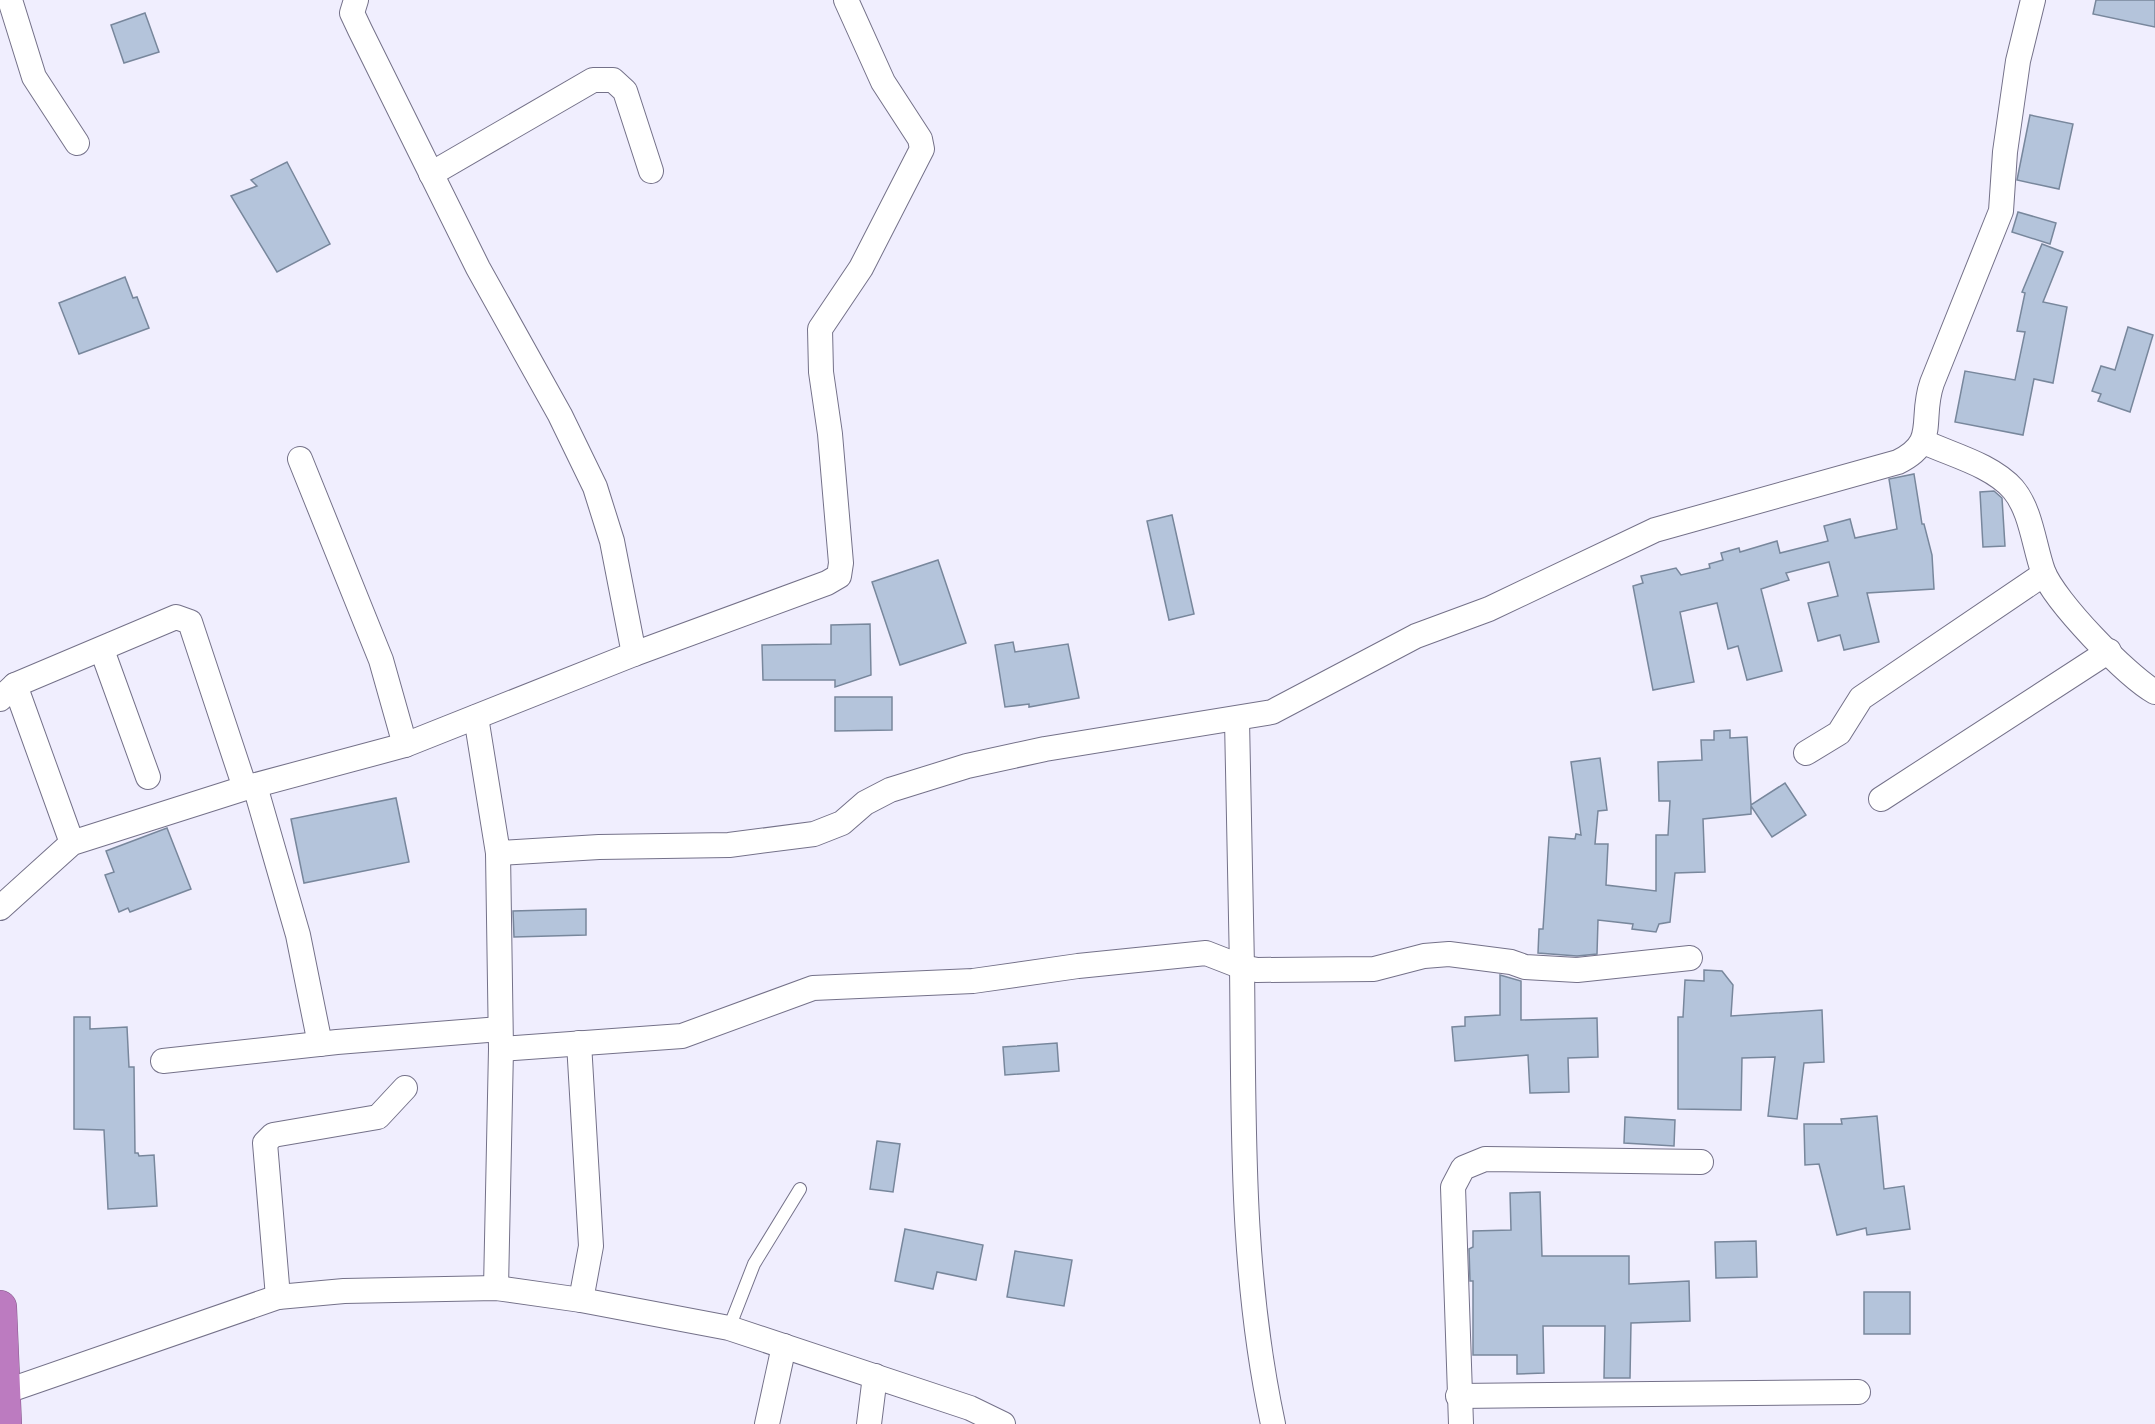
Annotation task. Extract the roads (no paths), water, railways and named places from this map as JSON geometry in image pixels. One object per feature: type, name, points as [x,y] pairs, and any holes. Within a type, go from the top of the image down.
[{"type":"highway","points":[[0,1307],[5,1424]]},
{"type":"street","points":[[10,0],[34,77],[77,143]]},
{"type":"street","points":[[356,0],[352,13],[360,30],[478,268],[560,415],[595,488],[612,541],[634,654]]},
{"type":"street","points":[[0,908],[72,843],[250,787],[405,745],[634,654],[826,583],[839,576],[841,563],[830,434],[821,372],[820,329],[861,268],[922,149],[920,139],[883,81],[850,14],[846,0]]},
{"type":"street","points":[[498,853],[729,845],[814,834],[842,823],[864,803],[890,790],[967,766],[1045,749],[1237,720],[1272,712],[1416,636],[1489,609],[1655,530],[1898,462],[1913,454],[1924,442],[1926,399],[2001,211],[2005,152],[2018,61],[2033,0]]},
{"type":"street","points":[[431,174],[593,80],[613,80],[625,91],[651,171]]},
{"type":"street","points":[[1924,442],[2000,476],[2014,491],[2023,507],[2044,574],[2061,602],[2146,687],[2155,692]]},
{"type":"street","points":[[300,459],[381,660],[405,745]]},
{"type":"street","points":[[1806,753],[1839,733],[1861,698],[2044,574]]},
{"type":"street","points":[[72,843],[7,692],[176,617],[190,622],[250,787],[298,936],[320,1044]]},
{"type":"street","points":[[102,651],[148,777]]},
{"type":"street","points":[[1881,799],[2109,651]]},
{"type":"street","points":[[476,717],[498,853],[501,1039],[496,1288]]},
{"type":"street","points":[[1237,720],[1242,967],[1242,1143],[1248,1261],[1273,1424]]},
{"type":"street","points":[[163,1061],[320,1044],[501,1039],[579,1043],[682,1036],[813,988],[973,981],[1078,966],[1206,953],[1242,967],[1257,970],[1374,969],[1424,956],[1449,954],[1544,969],[1588,970],[1690,958]]},
{"type":"street","points":[[579,1043],[591,1246],[581,1300]]},
{"type":"street","points":[[278,1298],[265,1143],[273,1135],[378,1117],[405,1088]]},
{"type":"street","points":[[1461,1424],[1458,1396],[1453,1186],[1463,1168],[1485,1159],[1701,1162]]},
{"type":"street","points":[[3,1392],[278,1298],[344,1291],[496,1288],[581,1300],[729,1328],[970,1408],[1003,1424]]},
{"type":"street","points":[[767,1424],[784,1346]]},
{"type":"street","points":[[868,1424],[875,1376]]},
{"type":"street","points":[[1458,1396],[1858,1392]]},
{"type":"lane","points":[[729,1328],[754,1264],[800,1189]]}]
